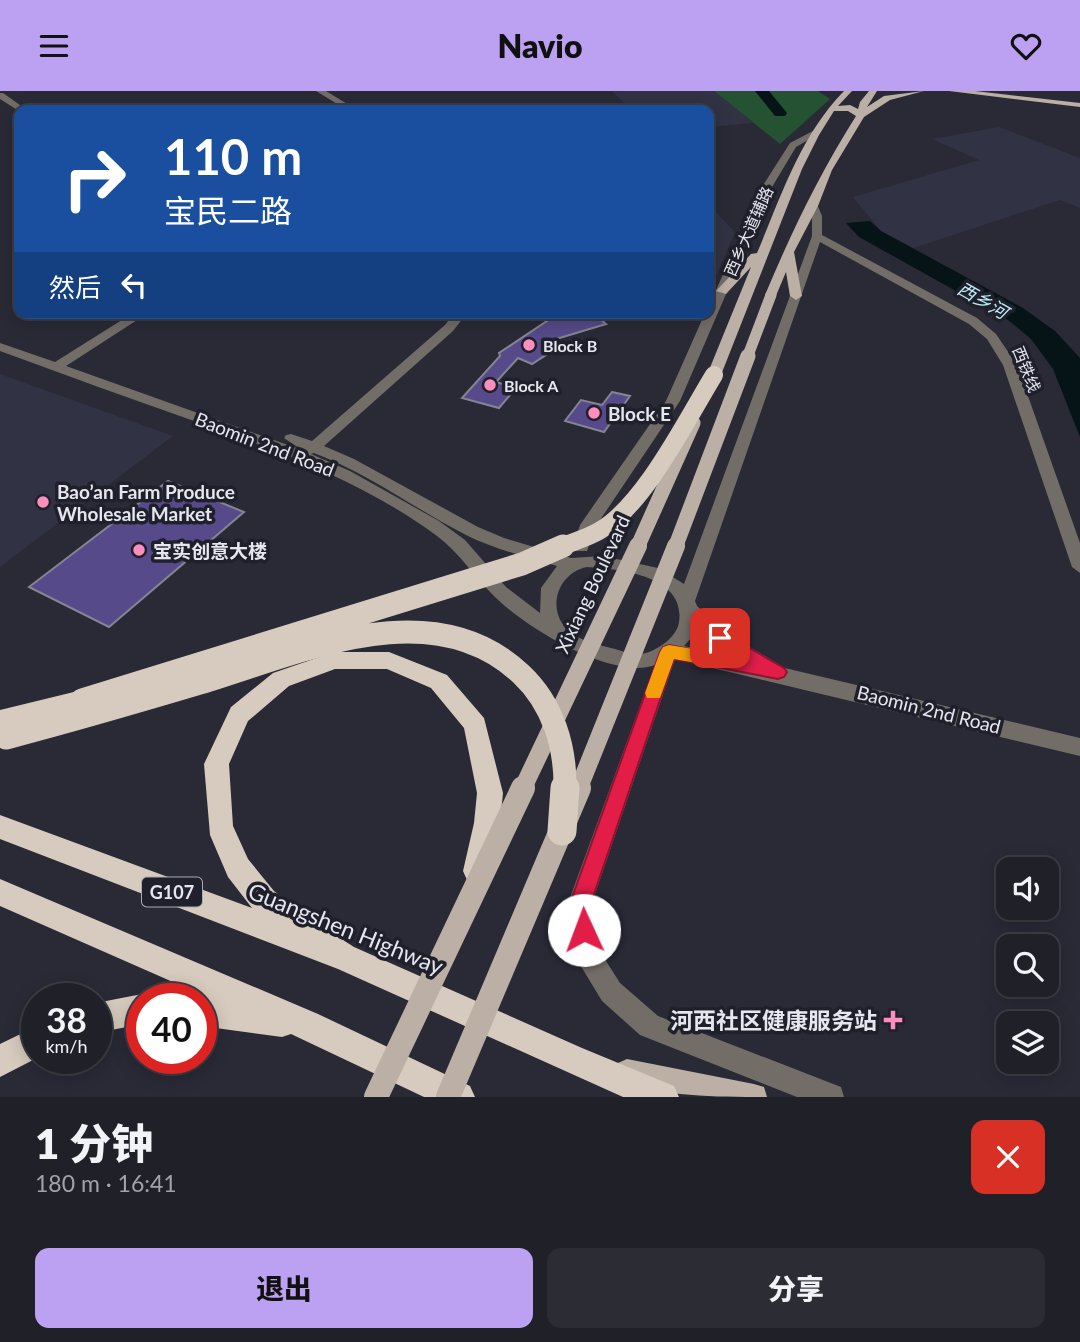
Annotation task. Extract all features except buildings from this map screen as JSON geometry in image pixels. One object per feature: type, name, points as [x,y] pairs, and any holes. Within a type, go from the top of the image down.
[{"type":"highway","points":[[2,733],[17,718],[522,564],[601,530],[628,507],[650,478],[714,375]]},
{"type":"highway","points":[[2,733],[338,642],[378,634],[431,632],[459,637],[488,647],[512,664],[533,686],[547,707],[559,737],[564,764],[562,831]]},
{"type":"highway","points":[[344,957],[299,929],[253,890],[233,861],[215,809],[213,783],[217,755],[228,729],[248,703],[271,685],[309,667],[351,657],[391,659],[421,669],[444,684],[464,706],[478,731],[486,760],[490,792],[488,820],[472,894]]},
{"type":"highway","name":"Guangshen Highway","points":[[0,827],[344,957],[574,1061],[663,1097]]},
{"type":"highway","points":[[0,892],[307,1025],[459,1097]]},
{"type":"highway","points":[[217,1013],[307,1025]]},
{"type":"highway","points":[[0,1061],[21,1050]]},
{"type":"main road","name":"Xixiang Boulevard","points":[[376,1097],[651,518],[714,375],[765,246],[816,133],[848,91]]},
{"type":"main road","points":[[447,1097],[562,831],[682,530],[788,251],[813,206],[827,170],[861,115],[864,102],[873,91]]},
{"type":"main road","points":[[861,115],[887,98],[920,91]]},
{"type":"main road","points":[[942,91],[1080,105]]},
{"type":"main road","points":[[1003,91],[1080,99]]},
{"type":"main road","points":[[830,92],[835,105],[850,108],[861,115]]},
{"type":"main road","points":[[722,291],[765,246]]},
{"type":"main road","points":[[788,251],[796,296]]},
{"type":"main road","points":[[574,1061],[754,1097]]},
{"type":"street","points":[[320,91],[344,105]]},
{"type":"street","points":[[0,95],[15,105]]},
{"type":"street","name":"西乡大道辅路","points":[[714,309],[766,187],[793,145],[816,133]]},
{"type":"street","points":[[813,206],[817,216],[817,236],[689,605],[687,631],[669,652],[579,906],[588,954],[611,992],[649,1026],[831,1097]]},
{"type":"street","name":"西铁线","points":[[817,236],[960,312],[984,330],[1000,347],[1010,365],[1080,567]]},
{"type":"street","points":[[62,364],[133,319]]},
{"type":"street","points":[[308,451],[327,437],[456,319]]},
{"type":"street","name":"西乡大道辅路","points":[[568,641],[552,622],[546,601],[547,592],[556,576],[574,563],[588,525],[673,401],[710,319]]},
{"type":"street","name":"Baomin 2nd Road","points":[[0,337],[62,364],[369,472],[472,531],[522,550],[574,563]]},
{"type":"street","name":"Baomin 2nd Road","points":[[0,347],[62,364]]},
{"type":"street","name":"Baomin 2nd Road","points":[[308,451],[433,525],[459,544],[500,592],[568,641]]},
{"type":"street","points":[[522,550],[560,542],[588,525]]},
{"type":"street","points":[[574,563],[603,562],[658,574],[681,590],[689,605],[720,638],[778,672]]},
{"type":"street","points":[[568,641],[621,660],[646,661],[669,652],[778,672]]},
{"type":"street","name":"Baomin 2nd Road","points":[[778,672],[1080,747]]},
{"type":"shaded area","points":[[612,91],[714,91],[753,123],[714,127],[714,105],[626,105]]},
{"type":"shaded area","points":[[999,127],[1080,158],[1080,208],[1060,200],[913,248],[881,231],[853,197],[979,160],[932,139]]},
{"type":"shaded area","points":[[714,210],[735,232],[714,281]]},
{"type":"shaded area","name":"Bao’an Farm Produce Wholesale Market","points":[[0,374],[173,436],[0,567]]},
{"type":"green space","points":[[714,91],[818,91],[830,99],[780,144]]},
{"type":"water","points":[[870,221],[881,231],[1023,308],[1055,331],[1080,358],[1080,437],[1053,369],[1031,339],[1008,320],[859,237],[846,223]]},
{"type":"waterway","name":"西乡河","points":[[762,91],[780,113]]},
{"type":"slow traffic","points":[[654,693],[669,652],[718,660]]},
{"type":"place","name":"Block B","points":[[529,345]]},
{"type":"place","name":"Block A","points":[[490,385]]},
{"type":"place","name":"Block E","points":[[594,413]]},
{"type":"place","name":"Bao’an Farm Produce Wholesale Market","points":[[43,502]]},
{"type":"place","name":"宝实创意大楼","points":[[139,550]]},
{"type":"place","name":"河西社区健康服务站","points":[[893,1020]]},
{"type":"route","points":[[584,930],[579,906],[669,652],[778,672],[720,638]]}]
